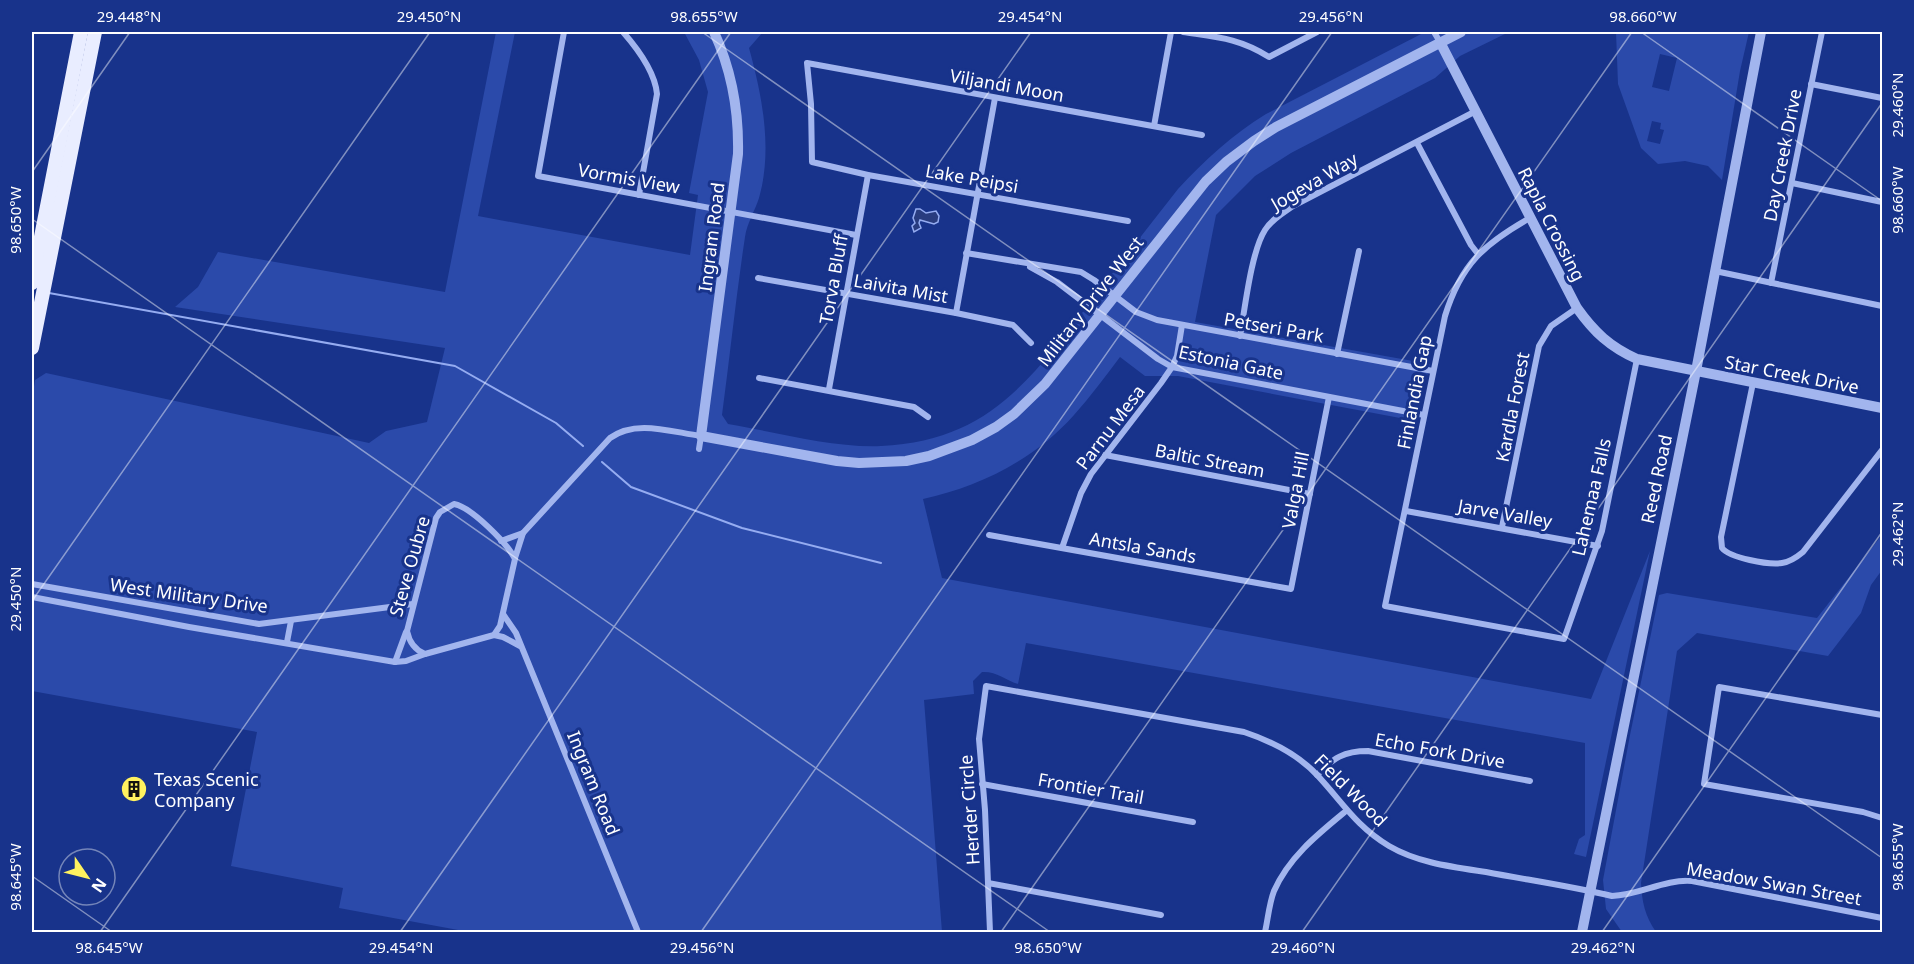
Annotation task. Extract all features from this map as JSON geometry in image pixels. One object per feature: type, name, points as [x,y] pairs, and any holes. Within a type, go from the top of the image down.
[{"type":"main road","points":[[32,283],[81,32]]},
{"type":"main road","points":[[32,348],[95,32]]},
{"type":"street","name":"Vormis View","points":[[564,32],[538,176],[856,235]]},
{"type":"street","points":[[623,32],[640,55],[656,85],[657,94],[639,195]]},
{"type":"street","name":"Ingram Road","points":[[699,449],[732,211],[739,127],[730,75],[714,32]]},
{"type":"street","points":[[1154,126],[1171,32]]},
{"type":"street","points":[[1183,32],[1238,41],[1269,57],[1317,32]]},
{"type":"street","name":"Rapla Crossing","points":[[1434,32],[1577,308],[1589,326],[1616,349],[1637,359],[1696,371]]},
{"type":"street","name":"Military Drive West","points":[[701,436],[848,462],[881,463],[929,456],[972,440],[1014,414],[1045,384],[1182,210],[1206,181],[1226,162],[1276,127],[1461,32]]},
{"type":"street","name":"Reed Road","points":[[1582,933],[1696,371],[1761,32]]},
{"type":"street","name":"Day Creek Drive","points":[[1771,284],[1822,32]]},
{"type":"street","name":"Viljandi Moon","points":[[812,162],[811,104],[807,63],[1202,135]]},
{"type":"street","points":[[1811,84],[1882,98]]},
{"type":"street","points":[[956,313],[995,98]]},
{"type":"street","name":"Jogeva Way","points":[[1240,336],[1257,247],[1265,230],[1276,218],[1293,206],[1476,111]]},
{"type":"street","points":[[1417,143],[1471,245],[1478,254]]},
{"type":"street","name":"Lake Peipsi","points":[[812,162],[868,175],[1128,221]]},
{"type":"street","name":"Torva Bluff","points":[[829,390],[868,175]]},
{"type":"street","points":[[1792,183],[1882,202]]},
{"type":"street","name":"Finlandia Gap","points":[[1530,218],[1504,232],[1478,254],[1456,284],[1450,299],[1385,606],[1564,639]]},
{"type":"street","points":[[1337,354],[1359,250]]},
{"type":"street","name":"Estonia Gate","points":[[966,253],[1081,272],[1115,295]]},
{"type":"street","name":"Estonia Gate","points":[[1025,264],[1057,282],[1158,359],[1172,367],[1424,414]]},
{"type":"street","points":[[1714,271],[1882,306]]},
{"type":"street","name":"Laivita Mist","points":[[758,278],[1012,325],[1031,343]]},
{"type":"street","name":"Petseri Park","points":[[1115,295],[1136,312],[1157,320],[1433,371]]},
{"type":"street","name":"Kardla Forest","points":[[1502,527],[1539,346],[1551,326],[1577,308]]},
{"type":"street","name":"Parnu Mesa","points":[[1062,548],[1081,493],[1105,455],[1172,367],[1177,356],[1182,325]]},
{"type":"street","name":"Lahemaa Falls","points":[[1564,639],[1598,546],[1637,359]]},
{"type":"street","name":"Star Creek Drive","points":[[1696,371],[1882,408]]},
{"type":"street","points":[[759,378],[914,407],[928,417]]},
{"type":"street","points":[[1753,383],[1720,544],[1724,551],[1732,556],[1779,563],[1789,561],[1803,552],[1882,450]]},
{"type":"street","name":"Valga Hill","points":[[1291,590],[1329,397]]},
{"type":"street","points":[[494,635],[500,626],[515,558],[524,533],[610,438],[619,431],[640,427],[701,436]]},
{"type":"street","name":"Baltic Stream","points":[[1105,455],[1310,494]]},
{"type":"street","name":"Steve Oubre","points":[[424,654],[412,644],[407,631],[436,518],[440,512],[454,504],[462,505],[501,541],[515,558]]},
{"type":"street","name":"Jarve Valley","points":[[1406,511],[1598,546]]},
{"type":"street","points":[[501,541],[524,533]]},
{"type":"street","name":"Antsla Sands","points":[[989,535],[1291,590]]},
{"type":"street","name":"West Military Drive","points":[[32,584],[259,624],[413,604]]},
{"type":"street","name":"West Military Drive","points":[[32,597],[189,627],[395,662]]},
{"type":"street","points":[[189,627],[191,613]]},
{"type":"street","name":"Ingram Road","points":[[503,614],[516,633],[638,933]]},
{"type":"street","points":[[287,642],[291,621]]},
{"type":"street","points":[[407,631],[395,662],[406,661],[494,635],[520,646]]},
{"type":"street","name":"Field Wood","points":[[986,686],[1244,732],[1283,748],[1304,763],[1363,828],[1397,850],[1434,863],[1590,891]]},
{"type":"street","name":"Herder Circle","points":[[986,686],[979,739],[990,933]]},
{"type":"street","points":[[1882,715],[1719,687],[1704,784],[1863,812],[1882,818]]},
{"type":"street","name":"Echo Fork Drive","points":[[1317,775],[1341,755],[1353,751],[1368,751],[1530,781]]},
{"type":"street","name":"Frontier Trail","points":[[982,784],[1193,822]]},
{"type":"street","points":[[1265,933],[1273,893],[1286,870],[1312,840],[1346,811]]},
{"type":"street","name":"Meadow Swan Street","points":[[1590,891],[1621,896],[1678,880],[1692,881],[1882,918]]},
{"type":"street","points":[[988,883],[1161,915]]},
{"type":"shaded area","points":[[496,32],[515,32],[478,216],[690,255],[698,195],[689,193],[708,92],[699,60],[684,32],[763,32],[749,48],[762,103],[765,141],[763,179],[759,198],[745,237],[722,415],[728,424],[844,445],[881,446],[919,442],[951,432],[979,418],[1004,401],[1027,380],[1070,329],[1178,189],[1219,148],[1266,114],[1425,32],[1509,32],[1460,56],[1435,78],[1291,153],[1255,176],[1216,215],[1195,322],[1430,364],[1416,421],[1178,376],[1145,376],[1120,357],[1092,394],[1059,431],[1024,458],[986,479],[923,499],[942,578],[1591,699],[1650,551],[1586,857],[1574,854],[1579,839],[1585,835],[1585,743],[1026,643],[1018,684],[996,674],[982,672],[973,681],[974,694],[924,700],[942,932],[469,932],[339,908],[343,888],[231,866],[257,732],[32,691],[32,399],[35,380],[46,373],[369,443],[386,431],[427,422],[445,348],[175,307],[198,287],[218,252],[445,292]]},
{"type":"shaded area","points":[[1616,32],[1749,32],[1740,71],[1722,180],[1708,166],[1685,161],[1658,164],[1641,148],[1618,84]],"holes":[[[1660,54],[1677,58],[1669,91],[1652,87]],[[1652,121],[1661,123],[1660,129],[1664,130],[1660,144],[1647,141]]]},
{"type":"shaded area","points":[[916,209],[926,213],[936,211],[939,216],[938,222],[934,224],[920,220],[921,228],[914,232],[912,226],[915,223],[913,218]]},
{"type":"shaded area","points":[[1882,535],[1882,570],[1871,585],[1861,613],[1828,656],[1697,633],[1677,651],[1641,883],[1645,909],[1656,932],[1622,932],[1606,909],[1603,880],[1659,595],[1667,593],[1817,618]]},
{"type":"waterway","points":[[49,293],[455,366],[556,423],[583,446]]},
{"type":"waterway","points":[[602,462],[631,487],[742,528],[881,563]]},
{"type":"place","name":"Texas Scenic Company","points":[[134,789]]}]
